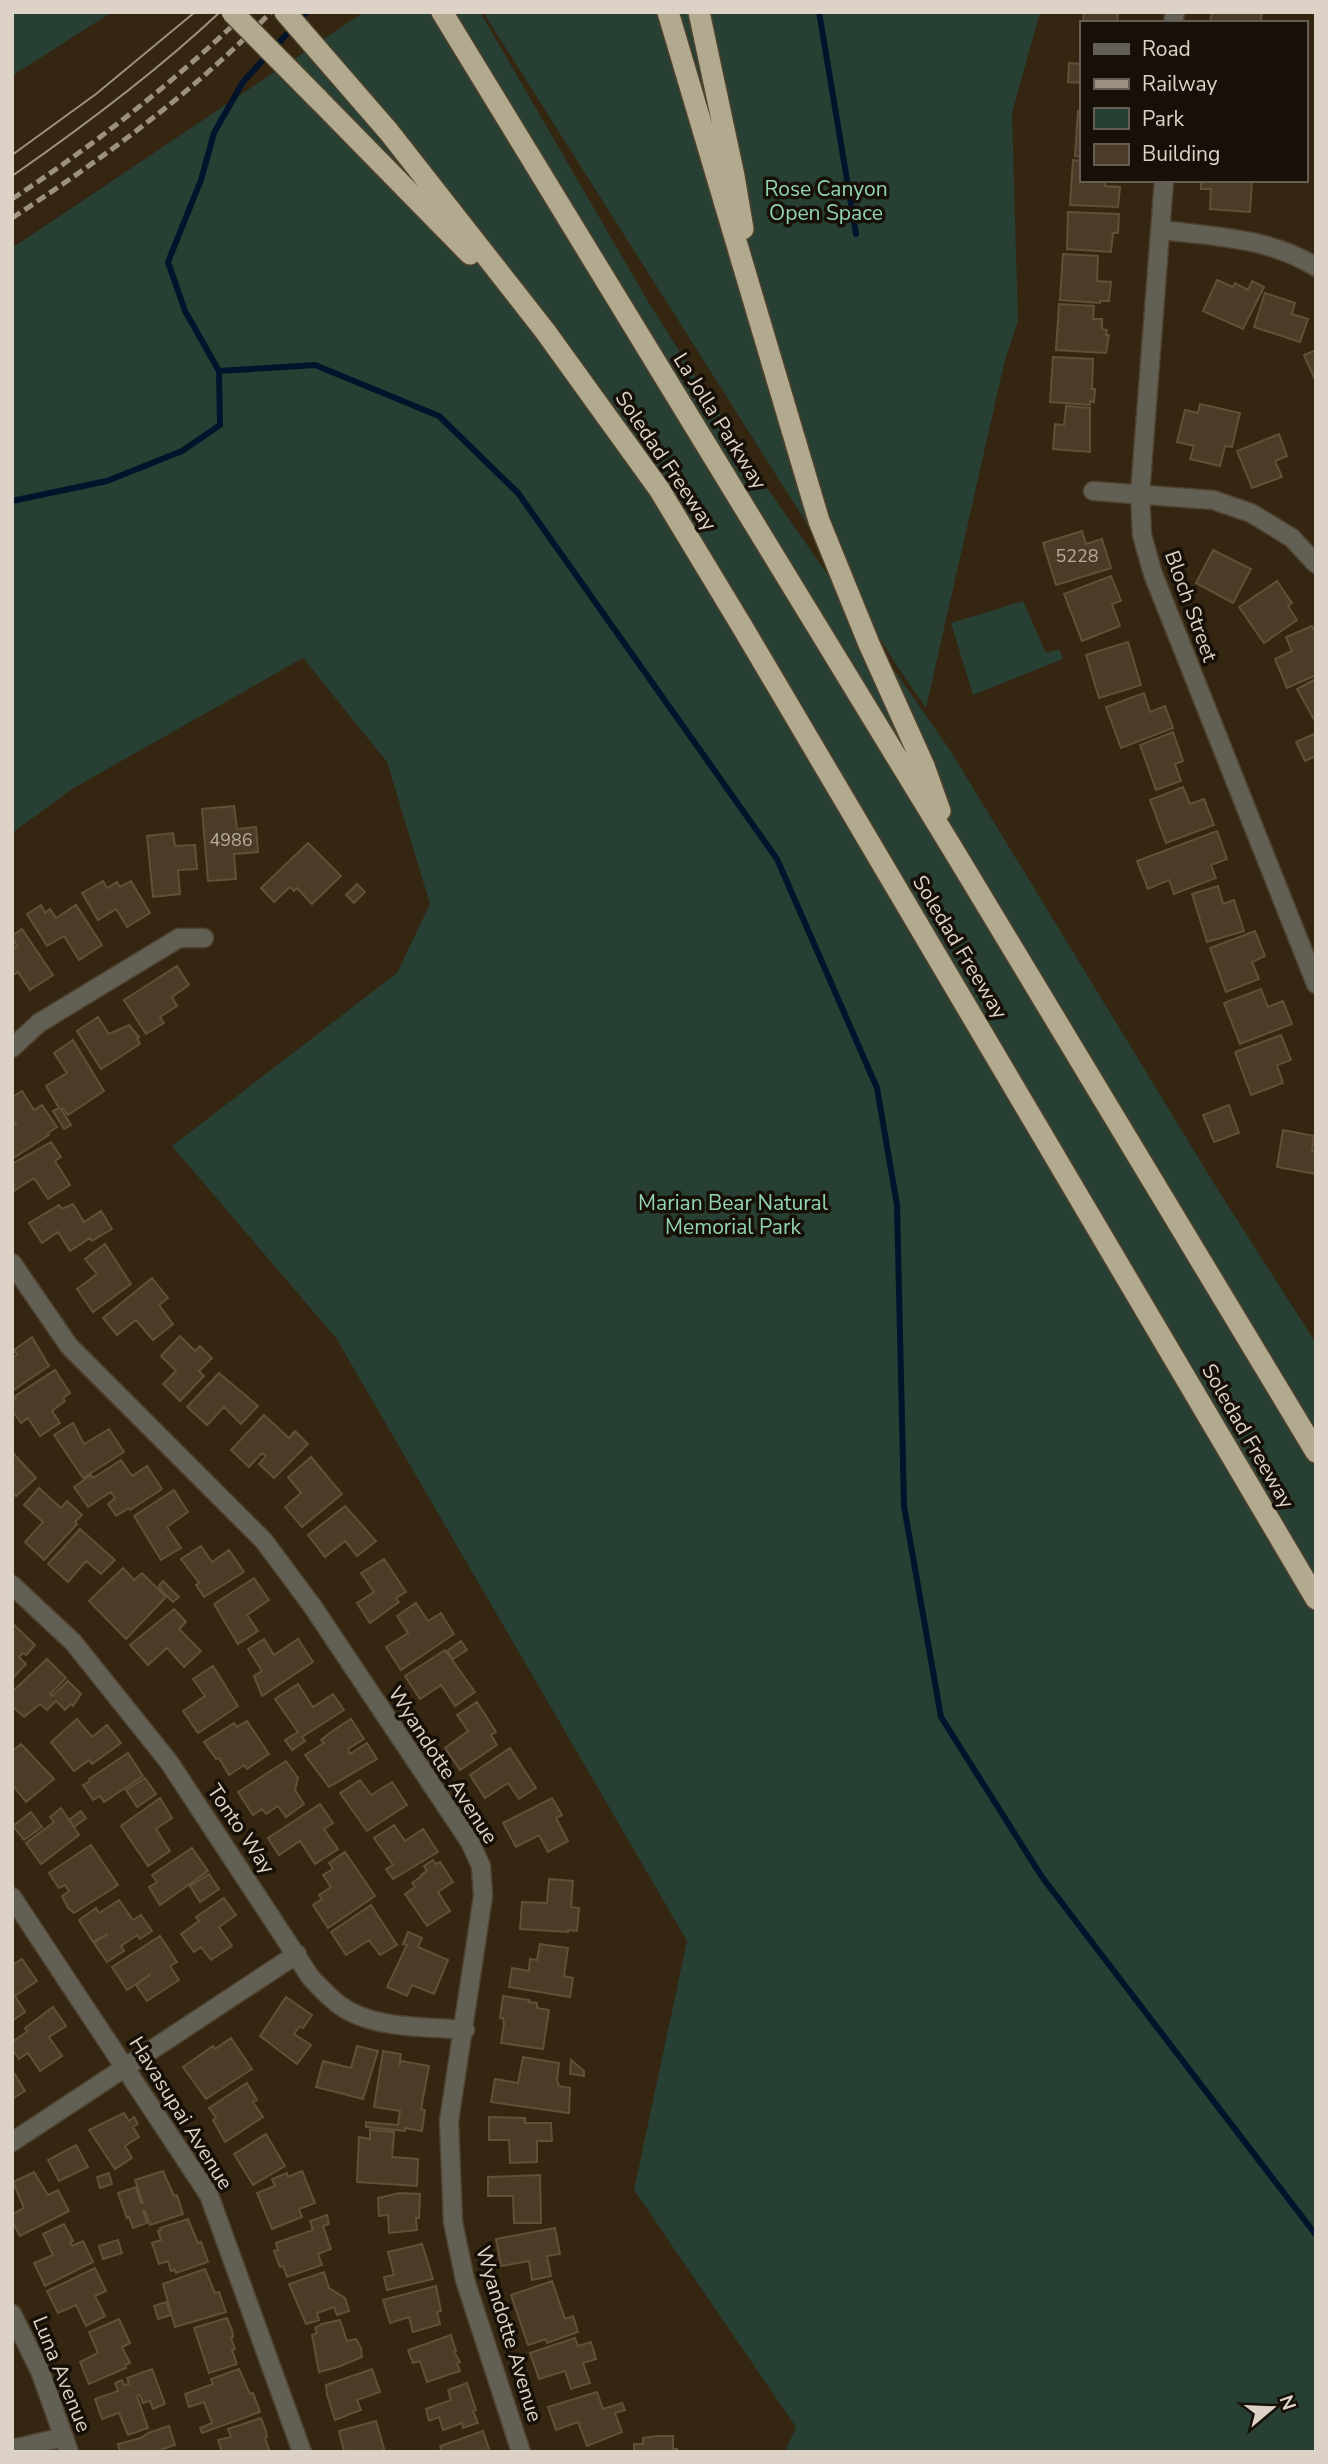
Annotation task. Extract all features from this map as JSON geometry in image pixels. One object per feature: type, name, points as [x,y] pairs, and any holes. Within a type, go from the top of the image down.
[{"type":"highway","points":[[232,12],[545,331]]},
{"type":"highway","points":[[285,12],[389,132],[545,331]]},
{"type":"highway","name":"La Jolla Parkway","points":[[442,12],[957,856]]},
{"type":"highway","points":[[668,12],[819,520],[869,644],[924,766],[957,856]]},
{"type":"highway","points":[[699,12],[734,176],[758,321]]},
{"type":"highway","name":"Soledad Freeway","points":[[545,331],[659,489],[1316,1599]]},
{"type":"highway","name":"Soledad Freeway","points":[[957,856],[1316,1452]]},
{"type":"street","name":"Bloch Street","points":[[1164,182],[1140,494],[1142,535],[1153,574],[1316,984]]},
{"type":"street","points":[[1161,230],[1240,239],[1278,250],[1316,267]]},
{"type":"street","points":[[1093,491],[1213,500],[1251,513],[1292,538],[1316,564]]},
{"type":"street","points":[[12,1048],[39,1023],[179,938],[204,938]]},
{"type":"street","name":"Wyandotte Avenue","points":[[12,1263],[69,1346],[264,1541],[313,1607],[470,1842],[481,1866],[483,1896],[465,2030],[449,2121],[453,2222],[465,2280],[521,2452]]},
{"type":"street","name":"Tonto Way","points":[[12,1585],[73,1642],[169,1762],[311,1978],[340,2005],[359,2016],[384,2023],[465,2030]]},
{"type":"street","name":"Havasupai Avenue","points":[[12,1897],[209,2195],[302,2452]]},
{"type":"street","points":[[12,2142],[297,1954]]},
{"type":"street","name":"Luna Avenue","points":[[12,2314],[40,2371],[67,2444]]},
{"type":"street","points":[[12,2449],[67,2444]]},
{"type":"green space","points":[[12,12],[112,12],[12,76]]},
{"type":"green space","name":"Marian Bear Natural Memorial Park","points":[[364,12],[480,12],[649,303],[756,472],[950,750],[1218,1190],[1316,1343],[1316,2452],[785,2452],[796,2427],[634,2190],[687,1941],[336,1338],[172,1146],[397,973],[430,904],[387,762],[303,658],[72,789],[12,833],[12,248]]},
{"type":"green space","name":"Rose Canyon Open Space","points":[[483,12],[1040,12],[1012,113],[1018,321],[1005,360],[926,708],[899,669]]},
{"type":"green space","points":[[1023,601],[1046,653],[1059,649],[1063,659],[973,695],[951,623]]},
{"type":"building","points":[[1084,12],[1118,12],[1117,21],[1083,21]]},
{"type":"building","points":[[1212,12],[1262,13],[1260,21],[1210,21]]},
{"type":"building","points":[[1069,63],[1080,64],[1080,83],[1068,82]]},
{"type":"building","points":[[1078,111],[1080,111],[1080,157],[1075,156]]},
{"type":"building","points":[[1073,160],[1080,161],[1080,182],[1106,182],[1105,186],[1120,187],[1118,207],[1070,205]]},
{"type":"building","points":[[1201,182],[1252,182],[1250,212],[1210,209],[1211,189],[1201,189]]},
{"type":"building","points":[[1068,212],[1119,214],[1118,233],[1113,233],[1111,252],[1067,249]]},
{"type":"building","points":[[1063,254],[1098,256],[1097,281],[1111,282],[1109,301],[1100,303],[1060,300]]},
{"type":"building","points":[[1217,280],[1233,287],[1235,283],[1248,290],[1252,281],[1264,287],[1243,329],[1203,311]]},
{"type":"building","points":[[1265,293],[1295,303],[1292,314],[1308,319],[1300,342],[1254,327]]},
{"type":"building","points":[[1059,304],[1094,306],[1093,319],[1102,319],[1102,329],[1107,330],[1106,335],[1109,335],[1106,353],[1056,350]]},
{"type":"building","points":[[1316,350],[1316,382],[1304,355]]},
{"type":"building","points":[[1053,357],[1093,359],[1094,402],[1090,401],[1090,405],[1050,402]]},
{"type":"building","points":[[1200,404],[1240,413],[1232,447],[1225,446],[1220,466],[1190,459],[1194,446],[1177,442],[1185,410],[1198,413]]},
{"type":"building","points":[[1066,406],[1090,408],[1090,452],[1053,449],[1055,424],[1064,425]]},
{"type":"building","points":[[1279,434],[1287,456],[1275,461],[1282,477],[1252,488],[1237,451]]},
{"type":"building","points":[[1082,531],[1086,544],[1102,539],[1111,568],[1056,585],[1043,543]]},
{"type":"building","points":[[1213,550],[1251,569],[1233,603],[1196,583]]},
{"type":"building","points":[[1111,576],[1121,601],[1112,604],[1120,626],[1082,641],[1064,594]]},
{"type":"building","points":[[1277,581],[1292,603],[1288,606],[1297,620],[1264,643],[1239,607]]},
{"type":"building","points":[[1312,626],[1316,634],[1316,675],[1287,688],[1275,659],[1292,651],[1286,637]]},
{"type":"building","points":[[1128,642],[1141,685],[1099,698],[1086,655]]},
{"type":"building","points":[[1316,679],[1316,723],[1297,689]]},
{"type":"building","points":[[1144,693],[1150,712],[1165,706],[1173,728],[1121,748],[1106,707]]},
{"type":"building","points":[[1173,732],[1183,761],[1175,764],[1181,781],[1156,790],[1140,745]]},
{"type":"building","points":[[1316,733],[1316,756],[1305,761],[1296,742]]},
{"type":"building","points":[[1183,787],[1190,804],[1204,799],[1214,825],[1166,843],[1150,800]]},
{"type":"building","points":[[234,806],[237,829],[256,827],[258,852],[234,854],[236,879],[208,881],[202,809]]},
{"type":"building","points":[[1217,831],[1227,859],[1211,865],[1216,878],[1174,894],[1169,880],[1148,889],[1137,861]]},
{"type":"building","points":[[173,833],[175,846],[195,845],[197,869],[178,870],[180,894],[153,897],[147,836]]},
{"type":"building","points":[[308,843],[341,876],[312,904],[297,888],[294,891],[290,887],[274,902],[261,888]]},
{"type":"building","points":[[103,881],[107,888],[117,882],[120,887],[131,881],[150,913],[127,927],[116,909],[98,920],[82,893]]},
{"type":"building","points":[[357,884],[365,892],[354,903],[346,895]]},
{"type":"building","points":[[1218,886],[1223,904],[1234,900],[1244,931],[1207,942],[1192,894]]},
{"type":"building","points":[[41,905],[45,913],[50,909],[56,918],[76,905],[102,945],[79,960],[64,936],[47,946],[27,914]]},
{"type":"building","points":[[22,929],[53,975],[30,990],[18,972],[12,976],[12,949],[17,946],[12,936]]},
{"type":"building","points":[[1255,931],[1265,956],[1252,962],[1259,979],[1226,992],[1210,948]]},
{"type":"building","points":[[177,966],[189,985],[172,997],[177,1006],[160,1017],[164,1023],[146,1034],[124,1000]]},
{"type":"building","points":[[1261,989],[1268,1007],[1283,1001],[1292,1024],[1240,1044],[1224,1003]]},
{"type":"building","points":[[98,1017],[109,1034],[129,1025],[139,1037],[137,1038],[140,1044],[101,1069],[77,1031]]},
{"type":"building","points":[[1281,1035],[1291,1060],[1277,1065],[1283,1083],[1251,1095],[1235,1052]]},
{"type":"building","points":[[73,1040],[104,1091],[68,1115],[61,1109],[71,1125],[64,1129],[53,1111],[59,1108],[46,1086],[67,1073],[54,1053]]},
{"type":"building","points":[[22,1091],[34,1110],[42,1105],[57,1127],[12,1159],[12,1126],[16,1124],[12,1119],[12,1097]]},
{"type":"building","points":[[1229,1105],[1239,1133],[1214,1142],[1203,1115]]},
{"type":"building","points":[[1283,1130],[1314,1136],[1312,1151],[1316,1151],[1316,1174],[1277,1167]]},
{"type":"building","points":[[51,1142],[61,1157],[55,1161],[70,1185],[48,1199],[34,1178],[14,1191],[12,1164]]},
{"type":"building","points":[[73,1204],[84,1222],[101,1211],[112,1229],[92,1241],[90,1238],[70,1251],[58,1232],[42,1243],[29,1223],[59,1205],[62,1209]]},
{"type":"building","points":[[105,1244],[131,1284],[93,1312],[77,1289],[97,1274],[85,1259]]},
{"type":"building","points":[[152,1278],[168,1298],[159,1305],[173,1324],[153,1340],[136,1320],[117,1335],[103,1318]]},
{"type":"building","points":[[180,1336],[195,1351],[200,1346],[212,1358],[199,1371],[204,1376],[180,1401],[163,1384],[176,1371],[161,1356]]},
{"type":"building","points":[[32,1337],[49,1366],[12,1391],[12,1358],[17,1355],[14,1350]]},
{"type":"building","points":[[55,1370],[70,1393],[63,1398],[65,1401],[52,1411],[60,1423],[40,1436],[28,1418],[21,1423],[12,1410],[12,1401],[15,1396]]},
{"type":"building","points":[[219,1373],[258,1406],[241,1424],[224,1407],[207,1425],[187,1407]]},
{"type":"building","points":[[264,1415],[289,1438],[295,1431],[308,1444],[274,1478],[259,1464],[266,1456],[262,1453],[249,1467],[231,1450]]},
{"type":"building","points":[[73,1423],[84,1444],[109,1429],[124,1452],[83,1478],[54,1435]]},
{"type":"building","points":[[12,1452],[36,1478],[16,1496],[12,1492]]},
{"type":"building","points":[[311,1457],[342,1494],[302,1527],[285,1507],[301,1493],[288,1477]]},
{"type":"building","points":[[121,1460],[132,1476],[147,1466],[162,1489],[116,1516],[108,1504],[115,1498],[111,1492],[88,1507],[74,1487]]},
{"type":"building","points":[[39,1488],[61,1508],[67,1501],[82,1515],[44,1560],[25,1542],[43,1522],[24,1505]]},
{"type":"building","points":[[174,1490],[188,1512],[167,1527],[181,1548],[161,1560],[134,1516]]},
{"type":"building","points":[[345,1506],[376,1541],[357,1556],[345,1541],[325,1557],[308,1535]]},
{"type":"building","points":[[80,1529],[115,1560],[101,1574],[86,1561],[68,1582],[48,1564]]},
{"type":"building","points":[[201,1546],[212,1562],[229,1550],[244,1572],[204,1597],[196,1585],[199,1583],[181,1559]]},
{"type":"building","points":[[384,1559],[406,1592],[396,1598],[399,1602],[370,1623],[357,1603],[374,1592],[361,1573]]},
{"type":"building","points":[[123,1568],[134,1580],[142,1573],[166,1597],[126,1639],[89,1601]]},
{"type":"building","points":[[254,1578],[269,1600],[247,1615],[258,1631],[238,1644],[214,1604]]},
{"type":"building","points":[[163,1581],[179,1597],[173,1602],[159,1586]]},
{"type":"building","points":[[416,1603],[428,1621],[441,1613],[454,1634],[401,1670],[386,1647],[408,1633],[397,1616]]},
{"type":"building","points":[[174,1609],[186,1622],[179,1629],[201,1651],[184,1667],[167,1648],[148,1665],[130,1645]]},
{"type":"building","points":[[12,1623],[35,1645],[26,1655],[23,1653],[19,1657],[26,1664],[12,1679]]},
{"type":"building","points":[[264,1639],[274,1655],[298,1639],[313,1662],[262,1696],[254,1676],[262,1671],[248,1649]]},
{"type":"building","points":[[461,1641],[467,1650],[453,1659],[447,1651]]},
{"type":"building","points":[[445,1650],[475,1692],[455,1706],[441,1685],[420,1699],[405,1676]]},
{"type":"building","points":[[47,1659],[66,1678],[50,1694],[52,1696],[68,1681],[81,1694],[73,1706],[71,1704],[65,1710],[56,1701],[47,1710],[40,1704],[24,1717],[12,1706],[12,1692]]},
{"type":"building","points":[[213,1666],[238,1706],[198,1733],[183,1711],[205,1696],[193,1679]]},
{"type":"building","points":[[298,1684],[313,1707],[333,1694],[344,1710],[302,1737],[305,1741],[292,1750],[285,1740],[298,1732],[275,1699]]},
{"type":"building","points":[[477,1702],[496,1732],[491,1735],[497,1745],[460,1770],[445,1748],[468,1731],[457,1715]]},
{"type":"building","points":[[77,1719],[92,1737],[107,1725],[121,1743],[92,1764],[89,1760],[74,1771],[51,1742]]},
{"type":"building","points":[[351,1719],[364,1739],[348,1749],[350,1754],[367,1743],[377,1759],[329,1787],[305,1755],[324,1743],[321,1740]]},
{"type":"building","points":[[247,1721],[269,1754],[247,1769],[244,1765],[229,1775],[219,1758],[216,1759],[204,1742],[234,1723],[237,1727]]},
{"type":"building","points":[[21,1744],[54,1779],[26,1802],[14,1787],[12,1788],[12,1751]]},
{"type":"building","points":[[510,1748],[536,1788],[519,1799],[508,1783],[485,1798],[470,1775]]},
{"type":"building","points":[[128,1753],[143,1776],[104,1802],[100,1796],[93,1800],[83,1785]]},
{"type":"building","points":[[286,1761],[298,1778],[295,1790],[304,1804],[286,1817],[278,1806],[266,1814],[262,1809],[253,1815],[238,1792]]},
{"type":"building","points":[[145,1778],[156,1794],[137,1807],[126,1790]]},
{"type":"building","points":[[360,1780],[371,1795],[392,1782],[407,1805],[367,1831],[340,1793]]},
{"type":"building","points":[[160,1798],[172,1818],[156,1829],[170,1851],[148,1866],[121,1826]]},
{"type":"building","points":[[552,1798],[562,1815],[556,1818],[568,1841],[548,1852],[539,1835],[516,1847],[503,1823]]},
{"type":"building","points":[[320,1804],[333,1823],[324,1829],[338,1849],[315,1864],[300,1841],[279,1855],[268,1838]]},
{"type":"building","points":[[61,1808],[79,1835],[41,1864],[26,1843],[54,1822],[50,1817]]},
{"type":"building","points":[[81,1811],[86,1818],[74,1827],[69,1820]]},
{"type":"building","points":[[31,1812],[42,1827],[24,1840],[13,1826]]},
{"type":"building","points":[[394,1825],[405,1841],[423,1829],[438,1852],[393,1879],[386,1869],[393,1865],[374,1838]]},
{"type":"building","points":[[91,1845],[118,1885],[74,1913],[62,1896],[69,1891],[65,1885],[59,1888],[49,1873]]},
{"type":"building","points":[[192,1848],[208,1871],[160,1905],[149,1887],[157,1882],[152,1875]]},
{"type":"building","points":[[345,1852],[375,1896],[328,1928],[313,1905],[322,1899],[319,1895],[331,1887],[323,1875],[333,1869],[329,1863]]},
{"type":"building","points":[[433,1860],[436,1864],[440,1862],[453,1882],[438,1892],[450,1911],[427,1926],[405,1894],[415,1887],[412,1883],[427,1871],[424,1866]]},
{"type":"building","points":[[209,1874],[219,1889],[200,1902],[190,1886]]},
{"type":"building","points":[[549,1879],[573,1881],[571,1907],[579,1908],[577,1931],[520,1929],[522,1902],[547,1903]]},
{"type":"building","points":[[224,1898],[236,1915],[219,1927],[232,1946],[211,1960],[201,1947],[194,1952],[181,1934],[199,1921],[196,1917]]},
{"type":"building","points":[[119,1900],[133,1920],[141,1915],[152,1931],[140,1939],[137,1935],[121,1946],[124,1951],[107,1962],[94,1943],[108,1934],[93,1942],[79,1920],[96,1908],[99,1913]]},
{"type":"building","points":[[371,1905],[397,1945],[380,1955],[369,1940],[346,1955],[331,1932]]},
{"type":"building","points":[[408,1932],[422,1938],[418,1947],[448,1960],[434,1994],[412,1985],[407,1996],[387,1987],[407,1945],[403,1944]]},
{"type":"building","points":[[160,1936],[177,1962],[170,1966],[179,1980],[147,2001],[136,1985],[151,1974],[127,1990],[112,1967]]},
{"type":"building","points":[[540,1944],[568,1948],[564,1976],[573,1978],[570,1997],[509,1987],[512,1968],[529,1971],[530,1959],[537,1960]]},
{"type":"building","points":[[22,1959],[37,1981],[15,1996],[25,2012],[12,2021],[12,1965]]},
{"type":"building","points":[[503,1996],[529,2000],[537,2003],[537,2008],[549,2010],[543,2049],[501,2043],[504,2024],[503,2018],[500,2018]]},
{"type":"building","points":[[286,1997],[312,2015],[303,2028],[300,2026],[294,2034],[311,2045],[297,2064],[260,2036]]},
{"type":"building","points":[[53,2007],[66,2026],[49,2037],[62,2056],[40,2071],[28,2053],[19,2059],[12,2049],[12,2042],[27,2032],[25,2028]]},
{"type":"building","points":[[231,2038],[252,2069],[206,2099],[183,2067],[213,2046],[215,2049]]},
{"type":"building","points":[[357,2046],[378,2051],[363,2099],[316,2087],[323,2061],[351,2068]]},
{"type":"building","points":[[383,2051],[401,2054],[399,2067],[401,2061],[429,2066],[421,2109],[425,2110],[422,2131],[366,2127],[366,2122],[398,2125],[400,2111],[374,2107]]},
{"type":"building","points":[[523,2057],[559,2063],[559,2086],[570,2088],[569,2113],[491,2102],[495,2079],[518,2083]]},
{"type":"building","points":[[571,2060],[584,2071],[584,2076],[570,2074]]},
{"type":"building","points":[[14,2073],[25,2091],[12,2099],[12,2074]]},
{"type":"building","points":[[247,2083],[257,2100],[253,2102],[263,2117],[225,2142],[209,2108]]},
{"type":"building","points":[[124,2113],[129,2121],[134,2117],[138,2124],[133,2127],[139,2137],[125,2146],[132,2158],[115,2169],[89,2130]]},
{"type":"building","points":[[489,2117],[525,2118],[525,2123],[551,2123],[552,2141],[537,2141],[537,2162],[510,2163],[509,2140],[489,2140]]},
{"type":"building","points":[[370,2130],[394,2132],[392,2157],[418,2159],[417,2186],[357,2182],[359,2137],[370,2139]]},
{"type":"building","points":[[266,2134],[285,2166],[253,2185],[234,2154]]},
{"type":"building","points":[[76,2145],[88,2167],[59,2181],[48,2160]]},
{"type":"building","points":[[163,2171],[174,2196],[177,2195],[183,2214],[150,2225],[143,2211],[147,2223],[133,2228],[118,2193],[136,2187],[143,2203],[135,2180]]},
{"type":"building","points":[[302,2171],[315,2203],[299,2209],[302,2217],[272,2229],[257,2193],[275,2186],[272,2179],[287,2173],[288,2177]]},
{"type":"building","points":[[34,2172],[48,2195],[58,2190],[69,2211],[20,2236],[12,2221],[12,2214],[24,2208],[13,2182]]},
{"type":"building","points":[[109,2173],[112,2184],[100,2188],[97,2177]]},
{"type":"building","points":[[540,2175],[541,2223],[514,2223],[513,2196],[488,2196],[488,2177]]},
{"type":"building","points":[[400,2193],[420,2194],[417,2230],[389,2233],[388,2215],[379,2216],[378,2198]]},
{"type":"building","points":[[327,2215],[329,2224],[323,2226],[331,2249],[318,2254],[322,2265],[287,2277],[274,2251],[278,2250],[276,2243],[313,2230],[310,2221]]},
{"type":"building","points":[[188,2219],[208,2262],[176,2273],[175,2270],[171,2271],[168,2261],[159,2264],[152,2243],[161,2240],[158,2231],[160,2228]]},
{"type":"building","points":[[64,2224],[73,2241],[70,2242],[72,2246],[83,2241],[93,2262],[45,2286],[34,2263],[53,2255],[43,2234]]},
{"type":"building","points":[[555,2228],[560,2254],[547,2256],[551,2276],[532,2280],[529,2261],[501,2266],[496,2239]]},
{"type":"building","points":[[118,2240],[122,2253],[103,2259],[99,2246]]},
{"type":"building","points":[[422,2244],[433,2279],[387,2290],[384,2277],[394,2275],[388,2252]]},
{"type":"building","points":[[95,2268],[106,2291],[95,2296],[105,2316],[86,2326],[76,2305],[58,2313],[47,2291]]},
{"type":"building","points":[[205,2269],[215,2293],[219,2292],[226,2312],[175,2327],[163,2284]]},
{"type":"building","points":[[324,2272],[329,2288],[345,2298],[349,2311],[337,2315],[334,2307],[317,2313],[319,2320],[306,2324],[289,2284]]},
{"type":"building","points":[[552,2281],[565,2319],[573,2316],[578,2332],[547,2343],[546,2339],[528,2345],[511,2295]]},
{"type":"building","points":[[436,2286],[441,2311],[437,2312],[440,2324],[413,2332],[409,2317],[390,2323],[383,2300]]},
{"type":"building","points":[[166,2302],[171,2315],[158,2319],[154,2306]]},
{"type":"building","points":[[227,2318],[232,2330],[231,2338],[235,2349],[232,2350],[237,2364],[209,2373],[194,2328]]},
{"type":"building","points":[[119,2319],[130,2343],[122,2347],[130,2363],[125,2365],[126,2368],[89,2384],[80,2362],[98,2353],[89,2332]]},
{"type":"building","points":[[340,2320],[347,2341],[356,2339],[362,2357],[319,2372],[312,2335],[317,2333],[315,2328],[322,2324]]},
{"type":"building","points":[[451,2335],[456,2351],[454,2352],[460,2362],[457,2363],[460,2371],[427,2382],[420,2361],[413,2363],[408,2350]]},
{"type":"building","points":[[575,2338],[578,2346],[591,2342],[596,2359],[583,2363],[590,2383],[571,2389],[565,2371],[539,2379],[530,2353]]},
{"type":"building","points":[[152,2369],[165,2404],[153,2409],[150,2401],[143,2403],[140,2395],[137,2396],[148,2428],[128,2435],[119,2413],[102,2419],[95,2399],[118,2391],[115,2383],[122,2380],[124,2385],[129,2384],[127,2378]]},
{"type":"building","points":[[239,2369],[260,2412],[202,2433],[200,2428],[212,2423],[204,2402],[189,2407],[185,2394],[213,2384],[211,2379]]},
{"type":"building","points":[[372,2369],[380,2392],[357,2400],[361,2410],[335,2420],[326,2385]]},
{"type":"building","points":[[467,2383],[478,2423],[463,2428],[462,2423],[443,2430],[439,2417],[429,2421],[426,2409],[451,2400],[448,2390]]},
{"type":"building","points":[[597,2392],[603,2409],[622,2403],[625,2410],[615,2413],[622,2432],[587,2446],[578,2422],[556,2430],[548,2407]]},
{"type":"building","points":[[261,2418],[266,2431],[267,2452],[222,2452],[218,2440],[231,2437],[228,2429]]},
{"type":"building","points":[[376,2421],[385,2452],[344,2452],[339,2431]]},
{"type":"building","points":[[169,2426],[175,2445],[163,2449],[164,2452],[120,2452],[118,2444]]},
{"type":"building","points":[[483,2431],[490,2452],[442,2452],[440,2446]]},
{"type":"building","points":[[673,2436],[673,2449],[677,2449],[677,2452],[634,2452],[634,2444],[643,2444],[643,2438]]},
{"type":"waterway","points":[[12,501],[107,481],[182,451],[220,425],[219,371],[185,311],[168,262],[201,180],[214,133],[243,82],[307,12]]},
{"type":"waterway","points":[[819,12],[856,234]]},
{"type":"waterway","points":[[219,371],[315,365],[439,416],[518,493],[777,859],[877,1088],[897,1205],[904,1506],[941,1717],[1042,1877],[1316,2235]]},
{"type":"tram line","points":[[12,155],[96,94],[195,12]]},
{"type":"tram line","points":[[12,176],[119,98],[220,12]]},
{"type":"railway","points":[[12,199],[134,111],[192,63],[247,12]]},
{"type":"railway","points":[[12,218],[81,172],[148,122],[211,69],[271,12]]}]
